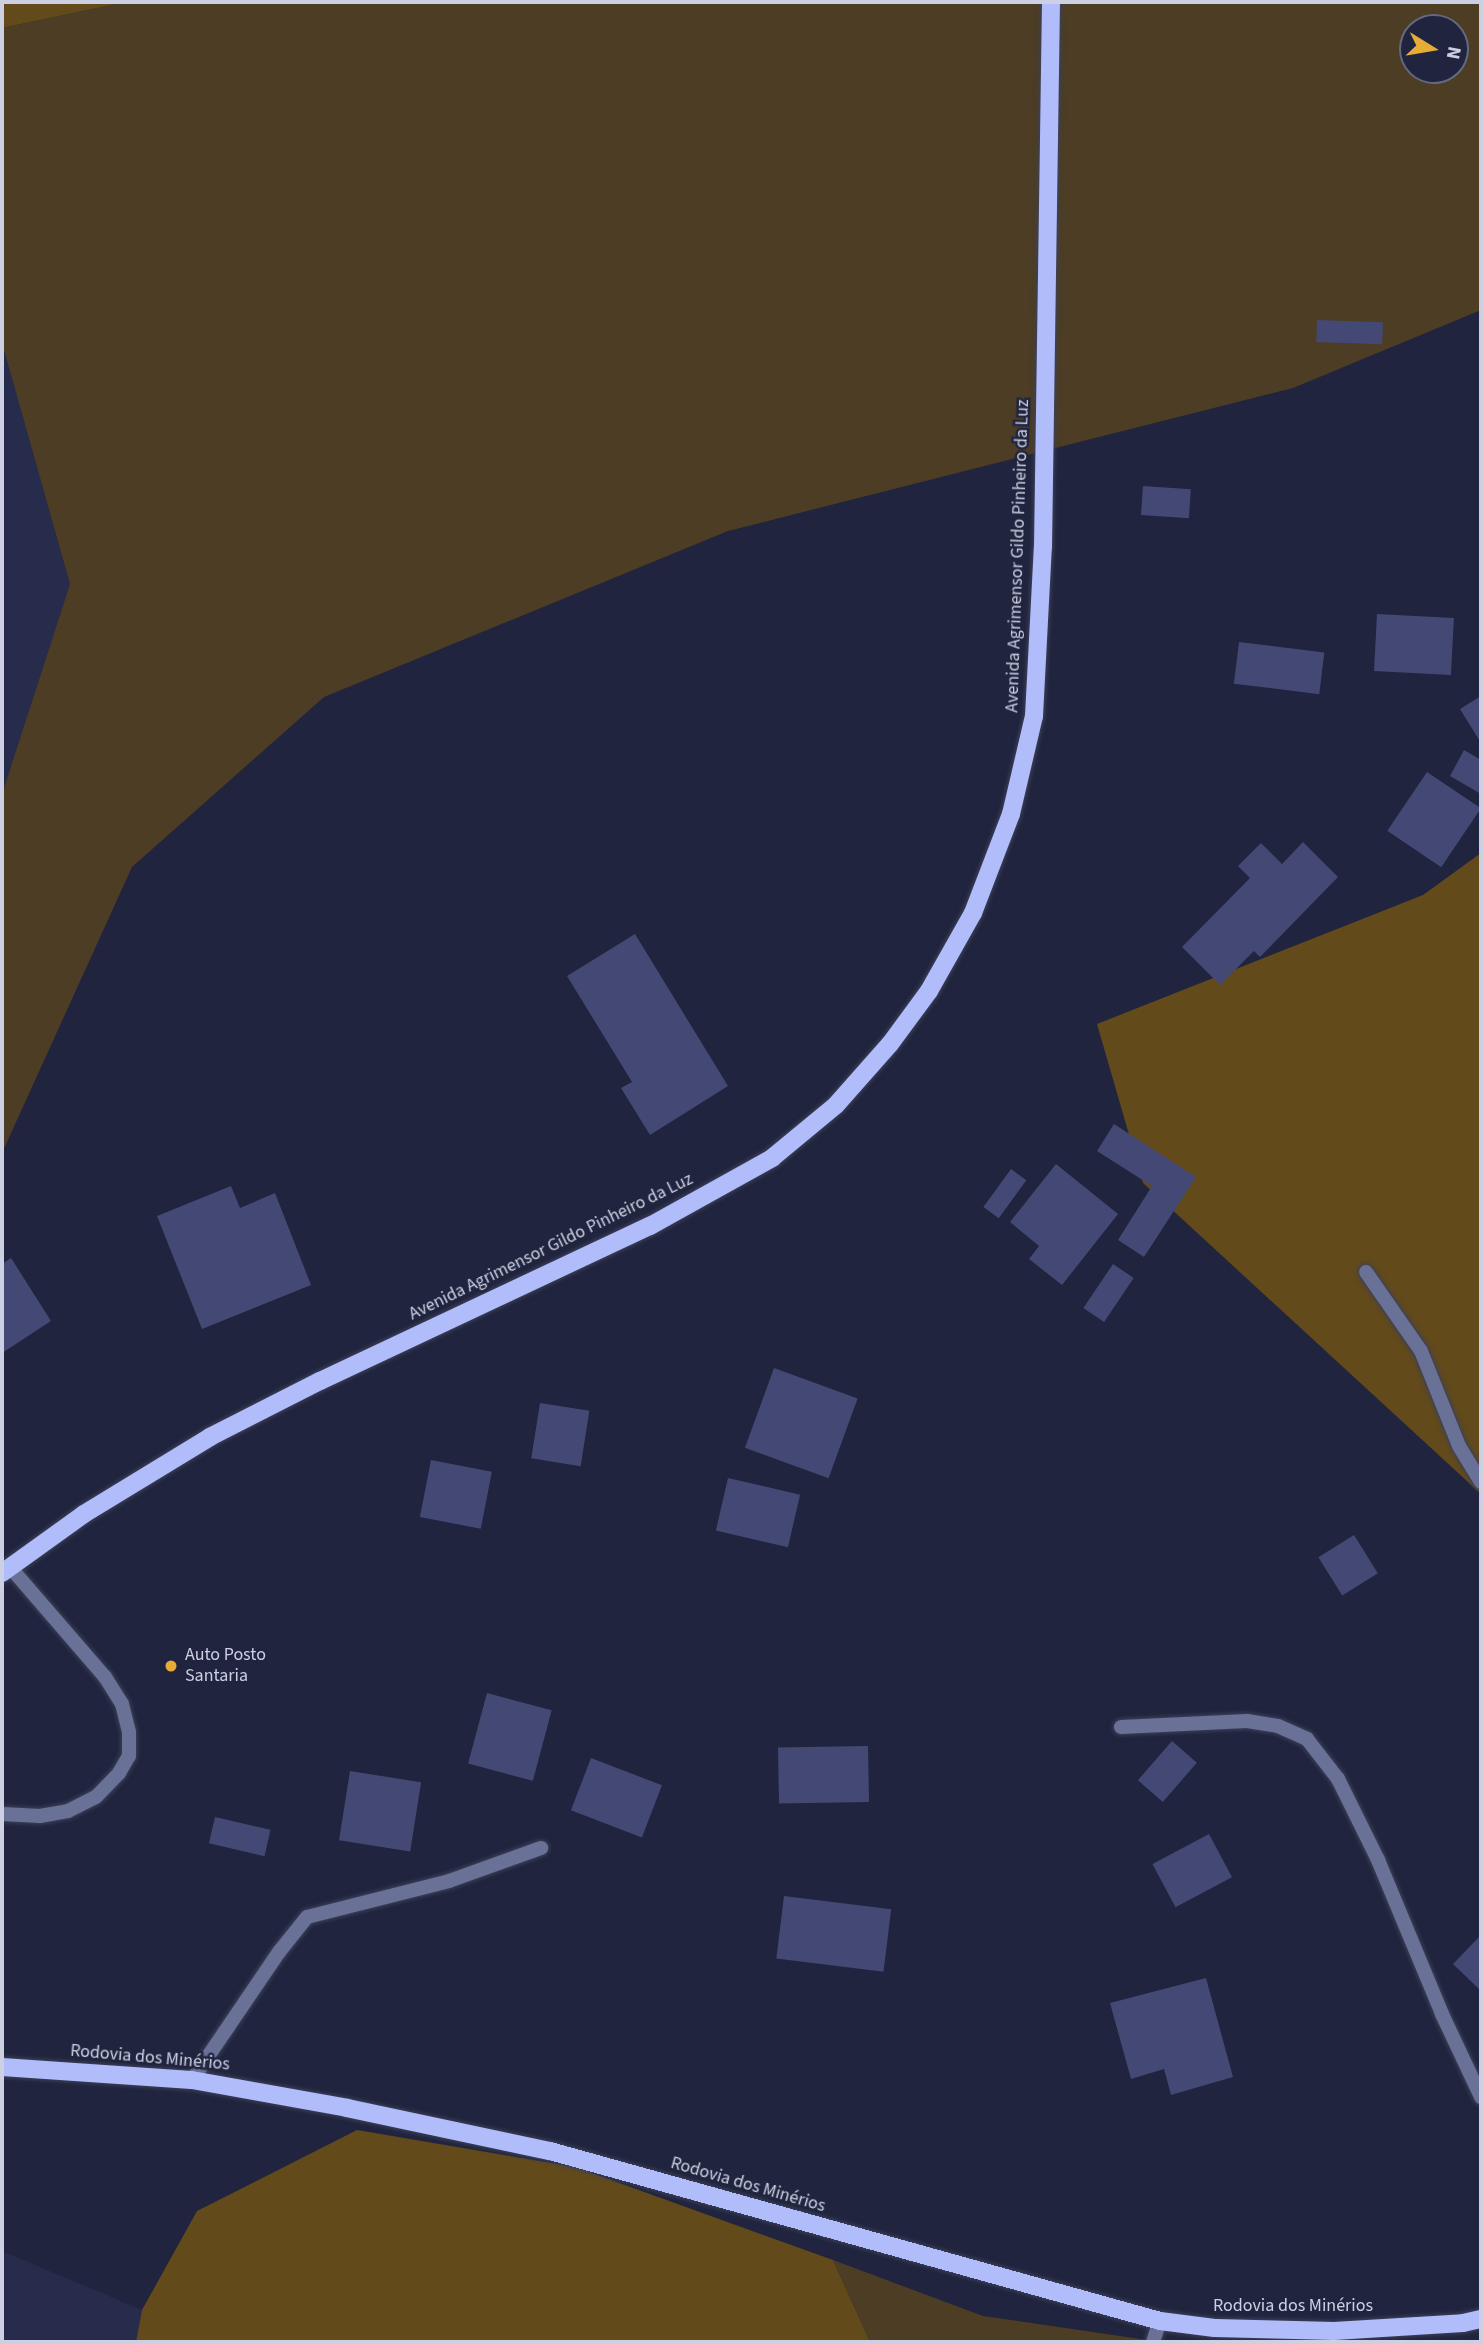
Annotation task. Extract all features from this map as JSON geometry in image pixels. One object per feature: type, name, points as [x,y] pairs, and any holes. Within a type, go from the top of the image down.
[{"type":"main road","name":"Avenida Agrimensor Gildo Pinheiro da Luz","points":[[6,1570],[84,1514],[210,1437],[320,1381],[650,1226],[772,1158],[836,1105],[890,1044],[929,991],[973,912],[1011,814],[1034,716],[1043,547],[1051,2]]},
{"type":"main road","name":"Rodovia dos Minérios","points":[[2,2067],[192,2080],[347,2108],[550,2151],[1160,2321],[1215,2328],[1334,2331],[1462,2323],[1481,2319]]},
{"type":"street","points":[[1366,1272],[1421,1351],[1459,1446],[1481,1482]]},
{"type":"street","points":[[2,1814],[40,1816],[68,1811],[96,1797],[119,1773],[129,1756],[130,1731],[122,1704],[105,1677],[6,1570]]},
{"type":"street","points":[[1121,1727],[1247,1721],[1278,1726],[1307,1740],[1338,1779],[1378,1860],[1442,2014],[1481,2097]]},
{"type":"street","points":[[192,2080],[279,1952],[307,1917],[449,1881],[541,1848]]},
{"type":"street","points":[[1153,2342],[1160,2321]]},
{"type":"shaded area","points":[[2,2],[126,2],[2,28]]},
{"type":"shaded area","points":[[126,2],[1481,2],[1481,310],[1293,388],[728,531],[324,697],[132,867],[2,1153],[2,794],[70,584],[2,343],[2,28]]},
{"type":"shaded area","points":[[2,343],[70,584],[2,794]]},
{"type":"shaded area","points":[[1481,853],[1481,1494],[1143,1183],[1097,1024],[1423,895]]},
{"type":"shaded area","points":[[357,2130],[575,2167],[833,2260],[870,2342],[136,2342],[142,2310],[197,2211]]},
{"type":"shaded area","points":[[2,2251],[142,2310],[136,2342],[2,2342]]},
{"type":"shaded area","points":[[833,2260],[983,2316],[1161,2342],[870,2342]]},
{"type":"building","points":[[1317,320],[1383,322],[1382,344],[1316,342]]},
{"type":"building","points":[[1143,486],[1191,489],[1189,518],[1141,515]]},
{"type":"building","points":[[1377,614],[1454,618],[1451,675],[1374,671]]},
{"type":"building","points":[[1239,642],[1324,652],[1319,694],[1234,684]]},
{"type":"building","points":[[1481,696],[1481,743],[1460,709]]},
{"type":"building","points":[[1464,750],[1481,760],[1481,794],[1450,776]]},
{"type":"building","points":[[1427,772],[1481,808],[1441,867],[1387,831]]},
{"type":"building","points":[[1303,842],[1338,877],[1260,957],[1254,951],[1220,985],[1182,947],[1250,878],[1238,866],[1261,843],[1282,864]]},
{"type":"building","points":[[635,934],[728,1086],[650,1135],[621,1088],[632,1082],[567,976]]},
{"type":"building","points":[[1114,1124],[1196,1177],[1144,1257],[1118,1240],[1152,1186],[1097,1151]]},
{"type":"building","points":[[1056,1164],[1118,1214],[1062,1285],[1029,1259],[1039,1246],[1010,1222]]},
{"type":"building","points":[[1011,1169],[1026,1180],[999,1218],[983,1207]]},
{"type":"building","points":[[231,1186],[240,1208],[275,1193],[311,1285],[202,1329],[157,1216]]},
{"type":"building","points":[[11,1258],[51,1321],[2,1353],[2,1264]]},
{"type":"building","points":[[1113,1264],[1134,1278],[1104,1322],[1083,1308]]},
{"type":"building","points":[[774,1368],[858,1398],[829,1478],[745,1448]]},
{"type":"building","points":[[540,1403],[589,1411],[581,1466],[531,1458]]},
{"type":"building","points":[[431,1460],[492,1472],[481,1529],[420,1517]]},
{"type":"building","points":[[728,1478],[800,1495],[788,1547],[716,1531]]},
{"type":"building","points":[[1354,1535],[1378,1573],[1342,1595],[1318,1557]]},
{"type":"building","points":[[487,1693],[552,1710],[533,1781],[468,1764]]},
{"type":"building","points":[[1172,1741],[1197,1763],[1163,1802],[1138,1780]]},
{"type":"building","points":[[868,1746],[869,1802],[779,1804],[778,1748]]},
{"type":"building","points":[[591,1758],[662,1785],[642,1838],[571,1810]]},
{"type":"building","points":[[350,1771],[421,1782],[410,1851],[339,1840]]},
{"type":"building","points":[[215,1817],[271,1830],[264,1856],[209,1843]]},
{"type":"building","points":[[1209,1834],[1232,1877],[1175,1907],[1152,1864]]},
{"type":"building","points":[[784,1896],[891,1909],[884,1972],[776,1959]]},
{"type":"building","points":[[1481,1935],[1481,1991],[1453,1964]]},
{"type":"building","points":[[1206,1978],[1233,2077],[1171,2095],[1164,2069],[1131,2079],[1110,2003]]},
{"type":"place","name":"Auto Posto Santaria","points":[[171,1666]]}]
